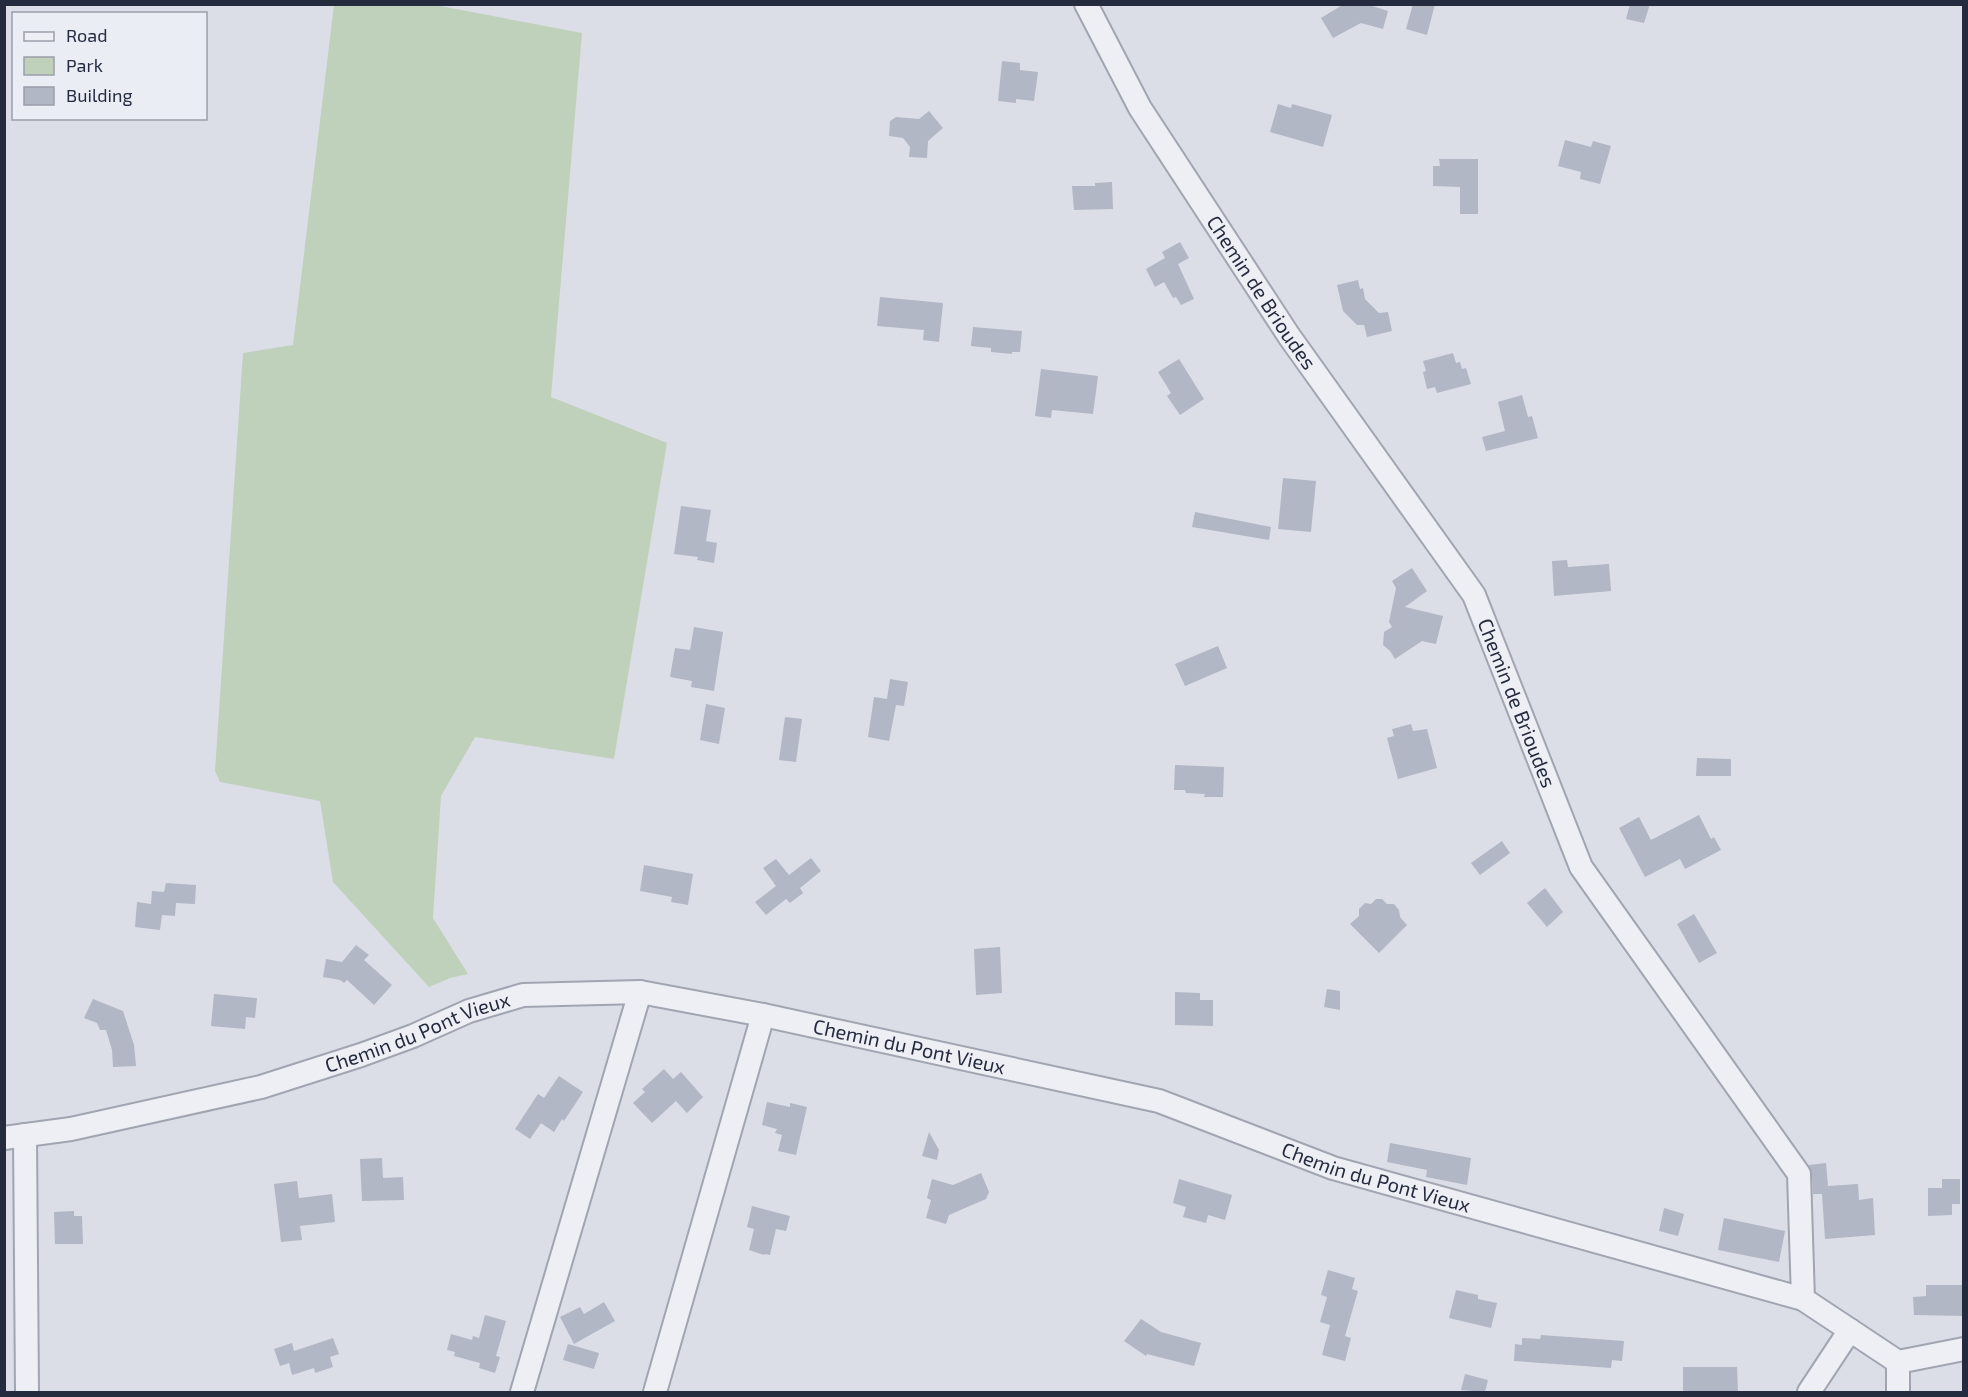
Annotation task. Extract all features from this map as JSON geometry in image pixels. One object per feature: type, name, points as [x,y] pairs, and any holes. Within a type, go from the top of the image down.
[{"type":"street","name":"Chemin de Brioudes","points":[[1086,4],[1140,108],[1289,336],[1474,595],[1581,867],[1799,1174],[1803,1299]]},
{"type":"street","name":"Chemin du Pont Vieux","points":[[15,1136],[71,1129],[261,1087],[361,1055],[413,1036],[469,1011],[523,995],[640,992],[763,1015],[1158,1101],[1333,1168],[1803,1299]]},
{"type":"street","points":[[522,1392],[640,992]]},
{"type":"street","points":[[655,1392],[763,1015]]},
{"type":"street","points":[[15,1136],[27,1392]]},
{"type":"street","points":[[1803,1299],[1898,1362],[1964,1349]]},
{"type":"street","points":[[1809,1392],[1850,1330]]},
{"type":"street","points":[[1898,1362],[1898,1392]]},
{"type":"green space","points":[[334,5],[435,5],[582,33],[551,397],[667,443],[614,759],[475,737],[441,796],[433,918],[468,974],[450,978],[429,987],[333,882],[320,801],[220,782],[215,771],[243,353],[293,345]]},
{"type":"building","points":[[1344,4],[1366,4],[1388,11],[1383,29],[1361,23],[1333,38],[1321,18]]},
{"type":"building","points":[[1413,4],[1435,4],[1427,35],[1406,29]]},
{"type":"building","points":[[1630,4],[1650,4],[1644,23],[1626,19]]},
{"type":"building","points":[[1002,61],[1020,63],[1020,70],[1038,72],[1034,101],[1016,99],[1016,103],[998,101]]},
{"type":"building","points":[[1278,104],[1291,108],[1292,104],[1332,115],[1323,147],[1270,132]]},
{"type":"building","points":[[929,111],[943,128],[928,141],[927,158],[909,157],[910,147],[903,138],[889,136],[890,121],[896,117],[919,119]]},
{"type":"building","points":[[1565,140],[1591,147],[1593,141],[1611,146],[1600,184],[1580,179],[1581,172],[1558,166]]},
{"type":"building","points":[[1439,159],[1478,159],[1478,214],[1460,214],[1460,187],[1433,186],[1433,166],[1440,166]]},
{"type":"building","points":[[1112,182],[1113,209],[1074,210],[1072,186],[1095,186],[1095,183]]},
{"type":"building","points":[[1180,242],[1189,258],[1178,264],[1194,299],[1181,305],[1176,297],[1173,298],[1164,282],[1155,287],[1146,269],[1165,258],[1162,252]]},
{"type":"building","points":[[1358,280],[1360,289],[1363,288],[1365,299],[1379,313],[1388,312],[1392,331],[1367,337],[1364,325],[1357,325],[1343,311],[1337,285]]},
{"type":"building","points":[[880,297],[943,303],[939,342],[923,340],[924,330],[877,326]]},
{"type":"building","points":[[973,327],[1022,331],[1020,352],[1012,352],[1012,354],[991,352],[991,348],[971,346]]},
{"type":"building","points":[[1453,353],[1456,363],[1460,362],[1462,369],[1466,368],[1471,384],[1437,393],[1435,387],[1427,389],[1423,361]]},
{"type":"building","points":[[1179,359],[1204,399],[1180,415],[1167,396],[1171,393],[1158,372]]},
{"type":"building","points":[[1041,369],[1098,376],[1093,414],[1052,410],[1051,418],[1035,416]]},
{"type":"building","points":[[1522,395],[1528,417],[1532,416],[1538,438],[1486,451],[1482,437],[1505,431],[1498,402]]},
{"type":"building","points":[[1283,478],[1316,481],[1311,532],[1278,529]]},
{"type":"building","points":[[681,506],[711,510],[706,541],[717,543],[714,563],[697,560],[698,557],[674,554]]},
{"type":"building","points":[[1195,512],[1271,527],[1269,540],[1192,527]]},
{"type":"building","points":[[1567,560],[1568,567],[1609,564],[1611,591],[1554,596],[1552,561]]},
{"type":"building","points":[[1412,568],[1427,591],[1405,607],[1443,616],[1436,644],[1422,641],[1395,659],[1383,645],[1384,632],[1392,627],[1389,622],[1396,588],[1392,581]]},
{"type":"building","points":[[694,627],[723,632],[714,691],[691,687],[692,681],[670,677],[675,648],[690,650]]},
{"type":"building","points":[[1218,646],[1227,668],[1185,686],[1175,664]]},
{"type":"building","points":[[890,679],[908,682],[904,706],[896,705],[889,741],[868,737],[874,697],[887,699]]},
{"type":"building","points":[[706,704],[725,708],[719,744],[700,740]]},
{"type":"building","points":[[785,717],[802,719],[796,762],[779,760]]},
{"type":"building","points":[[1411,724],[1413,731],[1427,729],[1437,768],[1398,779],[1387,738],[1394,736],[1392,729]]},
{"type":"building","points":[[1697,758],[1731,759],[1731,776],[1696,776]]},
{"type":"building","points":[[1175,765],[1224,767],[1223,797],[1204,797],[1205,794],[1174,790]]},
{"type":"building","points":[[1699,815],[1711,839],[1714,837],[1721,850],[1685,869],[1680,859],[1645,877],[1619,828],[1639,817],[1651,840]]},
{"type":"building","points":[[1502,841],[1510,853],[1480,875],[1471,863]]},
{"type":"building","points":[[811,858],[821,871],[800,888],[803,893],[790,903],[786,899],[766,915],[755,902],[776,886],[763,868],[776,859],[789,875]]},
{"type":"building","points":[[644,865],[693,874],[688,905],[671,902],[672,897],[640,891]]},
{"type":"building","points":[[166,883],[196,885],[195,904],[176,903],[175,916],[162,915],[160,930],[135,927],[137,902],[151,904],[152,891],[164,892]]},
{"type":"building","points":[[1545,888],[1563,912],[1547,927],[1527,903]]},
{"type":"building","points":[[1376,899],[1382,899],[1387,904],[1394,904],[1407,925],[1379,953],[1350,924],[1359,916],[1359,909],[1365,903],[1371,904]]},
{"type":"building","points":[[1694,914],[1717,953],[1699,963],[1677,924]]},
{"type":"building","points":[[356,945],[369,955],[364,960],[392,985],[374,1005],[347,980],[344,983],[323,977],[326,959],[342,962]]},
{"type":"building","points":[[1000,947],[1002,993],[976,995],[974,949]]},
{"type":"building","points":[[1327,989],[1340,991],[1340,1010],[1324,1007]]},
{"type":"building","points":[[1175,992],[1200,993],[1200,1000],[1213,1000],[1213,1026],[1175,1025]]},
{"type":"building","points":[[214,994],[257,998],[255,1018],[246,1017],[245,1029],[211,1026]]},
{"type":"building","points":[[93,999],[123,1011],[134,1045],[136,1066],[113,1067],[112,1050],[106,1030],[100,1030],[97,1023],[84,1018]]},
{"type":"building","points":[[664,1069],[673,1079],[681,1072],[703,1097],[687,1113],[676,1101],[652,1123],[633,1103],[645,1092],[642,1089]]},
{"type":"building","points":[[559,1076],[583,1092],[554,1132],[541,1123],[530,1139],[515,1129],[538,1094],[544,1098]]},
{"type":"building","points":[[767,1102],[790,1107],[790,1103],[807,1107],[796,1155],[778,1151],[782,1135],[775,1133],[777,1129],[762,1125]]},
{"type":"building","points":[[929,1132],[939,1150],[937,1160],[922,1156]]},
{"type":"building","points":[[1390,1143],[1471,1158],[1467,1185],[1426,1177],[1427,1170],[1387,1162]]},
{"type":"building","points":[[382,1158],[383,1178],[403,1177],[404,1200],[362,1201],[360,1159]]},
{"type":"building","points":[[1826,1163],[1828,1186],[1858,1184],[1859,1200],[1873,1198],[1875,1235],[1825,1239],[1822,1194],[1813,1194],[1809,1165]]},
{"type":"building","points":[[981,1173],[989,1192],[986,1199],[949,1215],[946,1224],[926,1218],[931,1200],[927,1198],[932,1179],[953,1185]]},
{"type":"building","points":[[1179,1179],[1232,1195],[1225,1220],[1208,1215],[1206,1223],[1183,1217],[1186,1207],[1173,1203]]},
{"type":"building","points":[[1942,1179],[1960,1179],[1960,1204],[1952,1204],[1952,1215],[1928,1216],[1928,1188],[1942,1188]]},
{"type":"building","points":[[297,1181],[299,1198],[332,1194],[335,1222],[300,1226],[302,1240],[281,1242],[274,1184]]},
{"type":"building","points":[[752,1206],[790,1216],[786,1231],[776,1229],[770,1255],[749,1250],[754,1229],[747,1227]]},
{"type":"building","points":[[1664,1208],[1684,1214],[1678,1236],[1659,1231]]},
{"type":"building","points":[[74,1211],[74,1216],[82,1216],[83,1244],[55,1244],[54,1212]]},
{"type":"building","points":[[1724,1218],[1785,1231],[1779,1262],[1718,1250]]},
{"type":"building","points":[[1328,1270],[1355,1278],[1352,1289],[1358,1291],[1345,1336],[1351,1338],[1345,1361],[1322,1355],[1330,1325],[1320,1322],[1327,1297],[1321,1295]]},
{"type":"building","points":[[1926,1285],[1964,1285],[1964,1316],[1914,1315],[1913,1297],[1926,1296]]},
{"type":"building","points":[[1456,1290],[1478,1295],[1478,1299],[1497,1303],[1491,1328],[1449,1318]]},
{"type":"building","points":[[604,1302],[615,1321],[574,1344],[560,1317],[580,1307],[584,1314]]},
{"type":"building","points":[[485,1315],[506,1321],[496,1356],[500,1357],[495,1373],[479,1368],[480,1363],[454,1356],[455,1352],[447,1350],[451,1334],[472,1340],[473,1336],[479,1338]]},
{"type":"building","points":[[1141,1319],[1161,1332],[1201,1343],[1194,1366],[1147,1354],[1146,1356],[1124,1341]]},
{"type":"building","points":[[1541,1335],[1624,1341],[1622,1361],[1612,1360],[1611,1368],[1514,1361],[1515,1344],[1522,1345],[1522,1338],[1540,1339]]},
{"type":"building","points":[[333,1338],[339,1354],[330,1357],[333,1367],[315,1373],[314,1368],[292,1375],[289,1363],[280,1366],[274,1349],[292,1343],[294,1351]]},
{"type":"building","points":[[568,1344],[599,1353],[594,1369],[563,1360]]},
{"type":"building","points":[[1683,1367],[1737,1367],[1738,1392],[1683,1392]]},
{"type":"building","points":[[1465,1374],[1488,1380],[1485,1392],[1461,1390]]}]
